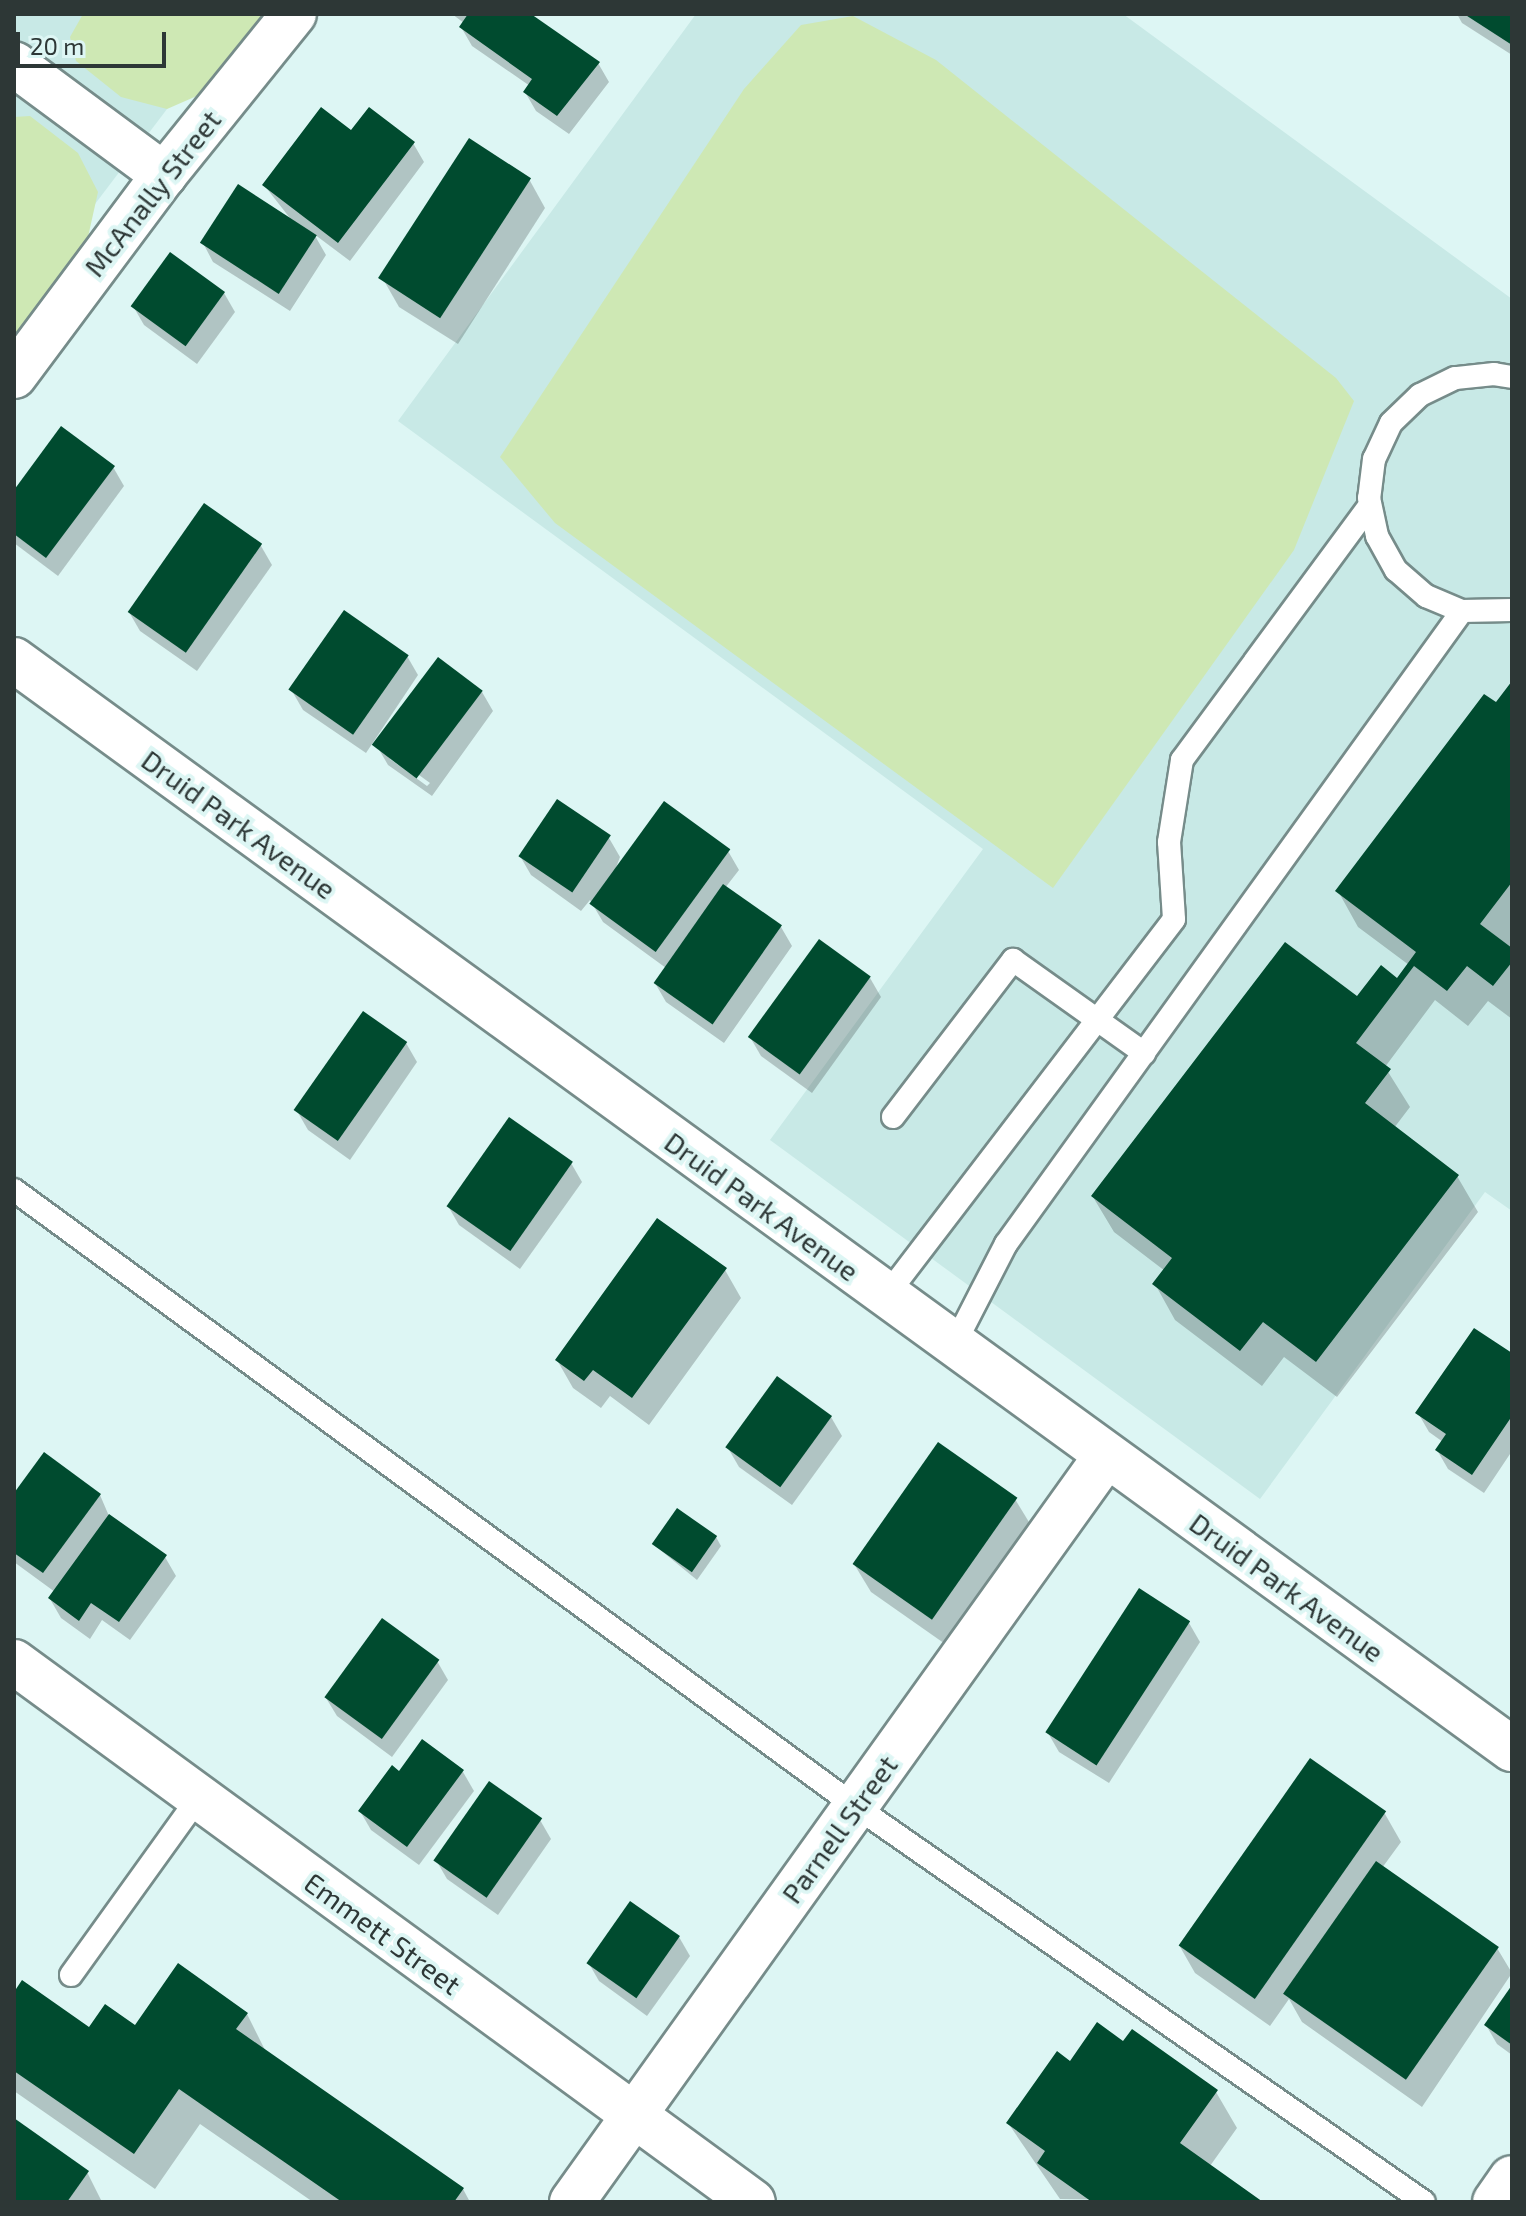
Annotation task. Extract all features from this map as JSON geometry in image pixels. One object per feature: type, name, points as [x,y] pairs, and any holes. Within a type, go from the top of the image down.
[{"type":"street","name":"McAnally Street","points":[[14,376],[164,175],[294,14]]},
{"type":"street","points":[[14,64],[164,175]]},
{"type":"street","name":"Druid Park Avenue","points":[[14,660],[1512,1749]]},
{"type":"street","name":"Parnell Street","points":[[572,2202],[1106,1456]]},
{"type":"street","name":"Emmett Street","points":[[20,1680],[198,1798],[753,2202]]},
{"type":"street","points":[[1495,2202],[1512,2178]]},
{"type":"lane","points":[[1512,377],[1494,374],[1455,378],[1420,395],[1391,423],[1374,459],[1370,505],[1377,536],[1396,570],[1426,596],[1462,611],[1512,610]]},
{"type":"lane","points":[[886,1296],[1174,919],[1169,842],[1182,760],[1370,505]]},
{"type":"lane","points":[[954,1345],[1006,1244],[1462,611]]},
{"type":"lane","points":[[893,1117],[1013,960],[1144,1053]]},
{"type":"lane","points":[[14,1190],[855,1806],[1424,2202]]},
{"type":"lane","points":[[71,1975],[198,1798]]},
{"type":"shaded area","points":[[14,14],[239,14],[14,311]]},
{"type":"shaded area","points":[[696,14],[1123,14],[1512,299],[1512,1211],[1485,1192],[1260,1499],[770,1140],[983,849],[398,421]]},
{"type":"green space","points":[[83,14],[269,14],[199,95],[167,109],[121,97],[76,61],[70,37]]},
{"type":"green space","points":[[853,16],[936,60],[1336,378],[1354,401],[1294,550],[1053,888],[555,523],[500,457],[744,89],[801,25]]},
{"type":"green space","points":[[30,116],[78,153],[98,192],[88,237],[14,336],[14,117]]},
{"type":"building","points":[[468,14],[531,14],[600,62],[557,116],[523,92],[532,79],[459,27]]},
{"type":"building","points":[[1464,14],[1512,14],[1512,45]]},
{"type":"building","points":[[321,107],[351,130],[369,107],[415,142],[338,243],[262,185]]},
{"type":"building","points":[[469,138],[531,178],[440,318],[378,278]]},
{"type":"building","points":[[238,184],[317,235],[279,294],[200,243]]},
{"type":"building","points":[[170,252],[225,292],[186,346],[131,306]]},
{"type":"building","points":[[61,426],[115,466],[46,558],[14,534],[14,490]]},
{"type":"building","points":[[204,503],[262,544],[186,653],[128,612]]},
{"type":"building","points":[[344,610],[409,655],[353,735],[288,689]]},
{"type":"building","points":[[438,657],[483,691],[417,779],[372,745]]},
{"type":"building","points":[[1512,681],[1512,882],[1480,924],[1512,948],[1512,962],[1493,986],[1467,966],[1447,991],[1414,966],[1356,1043],[1391,1069],[1365,1103],[1459,1175],[1316,1362],[1263,1322],[1240,1351],[1152,1284],[1172,1258],[1091,1196],[1285,942],[1357,996],[1381,965],[1397,978],[1416,952],[1335,891],[1484,694],[1496,702]]},
{"type":"building","points":[[557,799],[611,835],[572,893],[518,856]]},
{"type":"building","points":[[664,801],[730,849],[656,952],[589,904]]},
{"type":"building","points":[[723,884],[782,925],[713,1024],[654,983]]},
{"type":"building","points":[[819,939],[871,977],[800,1075],[748,1037]]},
{"type":"building","points":[[363,1011],[407,1042],[338,1141],[294,1110]]},
{"type":"building","points":[[509,1117],[573,1162],[510,1251],[446,1206]]},
{"type":"building","points":[[657,1218],[727,1268],[632,1398],[593,1370],[584,1381],[555,1360]]},
{"type":"building","points":[[1474,1328],[1512,1353],[1512,1416],[1472,1475],[1435,1450],[1446,1434],[1415,1413]]},
{"type":"building","points":[[777,1376],[832,1416],[780,1487],[725,1447]]},
{"type":"building","points":[[938,1442],[1017,1498],[932,1620],[853,1564]]},
{"type":"building","points":[[44,1452],[101,1494],[43,1573],[14,1553],[14,1493]]},
{"type":"building","points":[[677,1508],[717,1536],[692,1572],[652,1544]]},
{"type":"building","points":[[109,1514],[167,1555],[119,1622],[91,1603],[79,1621],[48,1598]]},
{"type":"building","points":[[1139,1588],[1190,1621],[1096,1765],[1045,1732]]},
{"type":"building","points":[[382,1618],[439,1660],[382,1739],[324,1697]]},
{"type":"building","points":[[422,1739],[464,1770],[407,1847],[358,1811],[392,1765],[399,1771]]},
{"type":"building","points":[[1310,1758],[1386,1811],[1255,1999],[1179,1946]]},
{"type":"building","points":[[489,1781],[542,1818],[487,1898],[433,1860]]},
{"type":"building","points":[[1376,1861],[1499,1947],[1406,2080],[1283,1994]]},
{"type":"building","points":[[630,1901],[680,1936],[636,1998],[586,1963]]},
{"type":"building","points":[[178,1963],[248,2013],[236,2029],[464,2188],[454,2202],[342,2202],[179,2089],[134,2154],[14,2071],[14,1992],[22,1980],[89,2027],[105,2004],[135,2025]]},
{"type":"building","points":[[1512,1985],[1512,2045],[1484,2025]]},
{"type":"building","points":[[1097,2022],[1123,2041],[1132,2029],[1218,2090],[1180,2143],[1263,2202],[1092,2202],[1037,2163],[1045,2151],[1006,2123],[1057,2051],[1070,2061]]},
{"type":"building","points":[[14,2118],[89,2171],[67,2202],[14,2202]]}]
